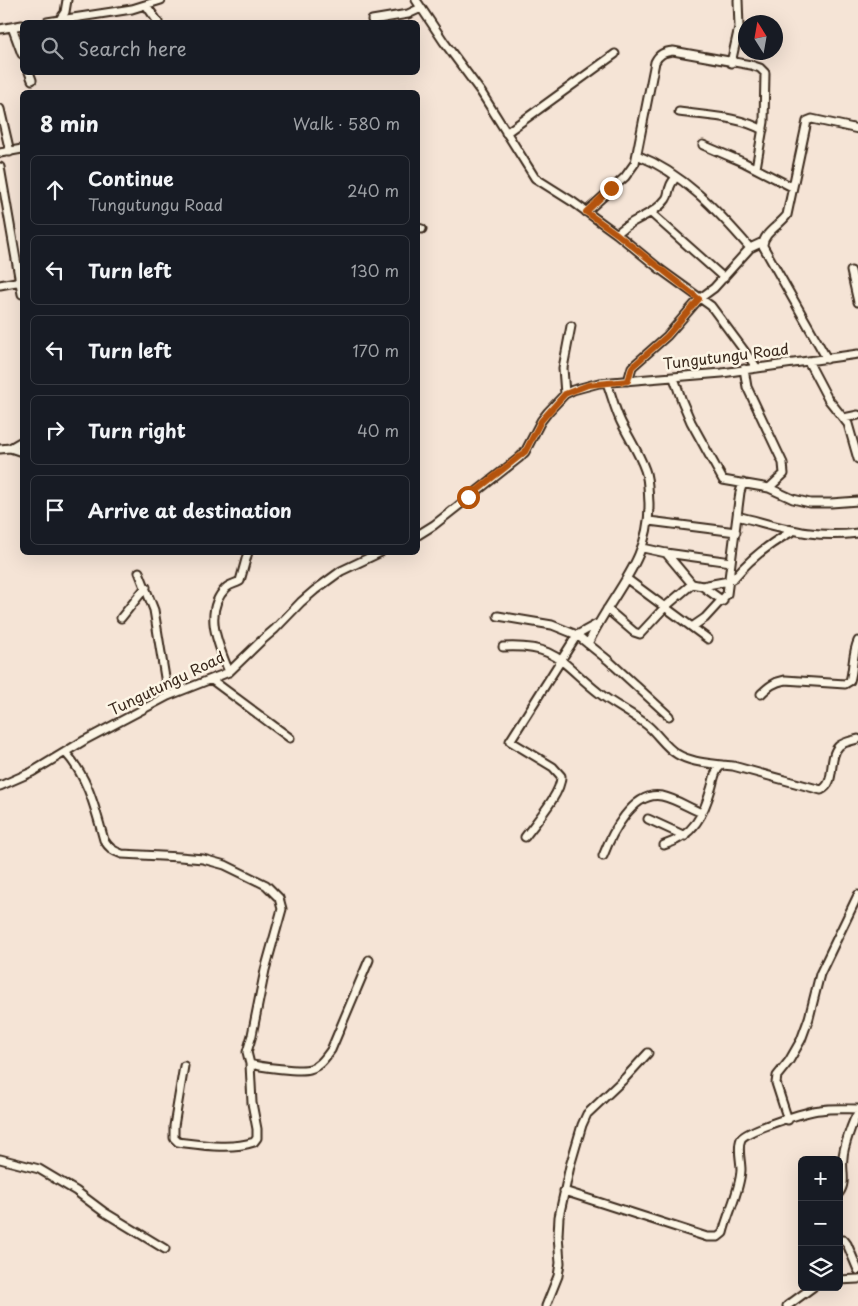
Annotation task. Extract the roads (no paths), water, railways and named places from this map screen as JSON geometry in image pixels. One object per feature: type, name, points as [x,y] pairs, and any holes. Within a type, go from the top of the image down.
[{"type":"street","points":[[61,20],[65,12],[67,0]]},
{"type":"street","points":[[65,20],[146,5],[161,0]]},
{"type":"street","points":[[416,0],[481,92],[535,178],[617,234],[699,299],[711,306],[757,368]]},
{"type":"street","points":[[731,63],[738,27],[738,0]]},
{"type":"street","points":[[146,5],[157,20]]},
{"type":"street","points":[[372,20],[408,14],[421,8]]},
{"type":"street","points":[[0,29],[20,25]]},
{"type":"street","points":[[12,27],[20,49]]},
{"type":"street","points":[[586,212],[632,170],[637,155],[655,62],[658,56],[665,52],[673,51],[752,66],[760,68],[765,73],[763,130],[756,168]]},
{"type":"street","points":[[506,133],[615,54]]},
{"type":"street","points":[[0,109],[10,152]]},
{"type":"street","points":[[679,112],[748,123],[763,130]]},
{"type":"street","points":[[628,381],[632,367],[667,336],[699,299],[724,278],[750,248],[762,242],[781,223],[786,215],[809,119],[858,129]]},
{"type":"street","points":[[702,145],[756,168],[792,187]]},
{"type":"street","points":[[0,154],[20,150]]},
{"type":"street","points":[[637,155],[653,162],[691,188],[720,215],[750,248]]},
{"type":"street","points":[[0,167],[20,276]]},
{"type":"street","points":[[617,234],[629,223],[651,212],[666,199],[670,186],[676,177]]},
{"type":"street","points":[[651,212],[724,278]]},
{"type":"street","points":[[762,242],[827,359]]},
{"type":"street","points":[[851,271],[858,302]]},
{"type":"street","points":[[0,285],[20,281]]},
{"type":"street","points":[[565,394],[563,368],[571,326]]},
{"type":"street","name":"Tungutungu Road","points":[[420,534],[434,525],[519,458],[528,446],[541,421],[565,394],[588,385],[674,378],[858,354]]},
{"type":"street","points":[[808,361],[828,399],[844,418],[852,436],[858,460]]},
{"type":"street","points":[[744,369],[747,387],[783,463],[784,474],[769,488]]},
{"type":"street","points":[[674,378],[688,415],[719,476],[727,482],[769,488],[793,499],[810,503],[858,501]]},
{"type":"street","points":[[588,644],[597,624],[627,579],[643,548],[649,521],[648,482],[645,470],[620,419],[607,383]]},
{"type":"street","points":[[844,418],[858,415]]},
{"type":"street","points":[[10,448],[20,442]]},
{"type":"street","points":[[0,448],[10,448],[20,451]]},
{"type":"street","points":[[692,627],[705,618],[728,594],[740,492],[743,483]]},
{"type":"street","points":[[737,516],[793,531],[812,534],[839,535],[858,533]]},
{"type":"street","points":[[649,521],[736,532]]},
{"type":"street","points":[[666,553],[692,584],[702,586],[729,581],[734,578],[763,550],[793,531]]},
{"type":"street","points":[[643,548],[731,562]]},
{"type":"street","points":[[229,672],[215,634],[214,615],[218,600],[225,590],[240,581],[247,555]]},
{"type":"street","name":"Tungutungu Road","points":[[0,786],[32,772],[168,696],[229,672],[315,590],[341,571],[374,555]]},
{"type":"street","points":[[139,572],[154,610],[168,696]]},
{"type":"street","points":[[627,579],[708,639]]},
{"type":"street","points":[[607,609],[634,632],[640,634],[665,607],[692,584]]},
{"type":"street","points":[[702,586],[723,601]]},
{"type":"street","points":[[121,618],[146,587]]},
{"type":"street","points":[[498,616],[552,624],[577,635],[670,716]]},
{"type":"street","points":[[525,837],[551,800],[560,784],[561,776],[553,767],[510,741],[577,635],[597,624]]},
{"type":"street","points":[[761,694],[769,687],[785,680],[845,684],[850,682],[858,641]]},
{"type":"street","points":[[503,647],[521,646],[544,650],[562,660],[599,693],[646,725],[667,747],[688,759],[733,766],[821,790],[827,788],[830,782],[833,760],[838,747],[845,742],[858,739]]},
{"type":"street","points":[[212,680],[290,738]]},
{"type":"street","points":[[65,752],[86,783],[93,800],[104,840],[108,847],[114,851],[129,854],[203,859],[225,865],[266,885],[279,898],[281,903],[247,1052],[250,1064],[252,1103],[257,1129],[257,1138],[254,1142],[235,1146],[220,1146],[178,1142],[174,1138],[184,1066]]},
{"type":"street","points":[[664,845],[675,842],[685,836],[694,827],[702,813],[716,772],[722,765]]},
{"type":"street","points":[[603,856],[612,834],[625,815],[646,798],[661,796],[702,813]]},
{"type":"street","points":[[648,819],[685,836]]},
{"type":"street","points":[[788,1120],[776,1083],[777,1076],[789,1062],[801,1040],[809,1018],[820,974],[858,895]]},
{"type":"street","points":[[250,1064],[260,1067],[303,1071],[316,1067],[331,1050],[369,960]]},
{"type":"street","points":[[546,1306],[558,1276],[560,1263],[559,1217],[582,1125],[587,1114],[648,1053]]},
{"type":"street","points":[[564,1191],[707,1237],[718,1237],[723,1232],[739,1182],[741,1171],[739,1146],[742,1138],[750,1132],[818,1110],[858,1111],[852,1122],[843,1156]]},
{"type":"street","points":[[0,1159],[39,1169],[165,1249]]},
{"type":"street","points":[[843,1170],[843,1185]]},
{"type":"street","points":[[843,1240],[847,1244],[858,1270]]},
{"type":"street","points":[[843,1280],[858,1279]]},
{"type":"street","points":[[787,1306],[807,1291]]}]
